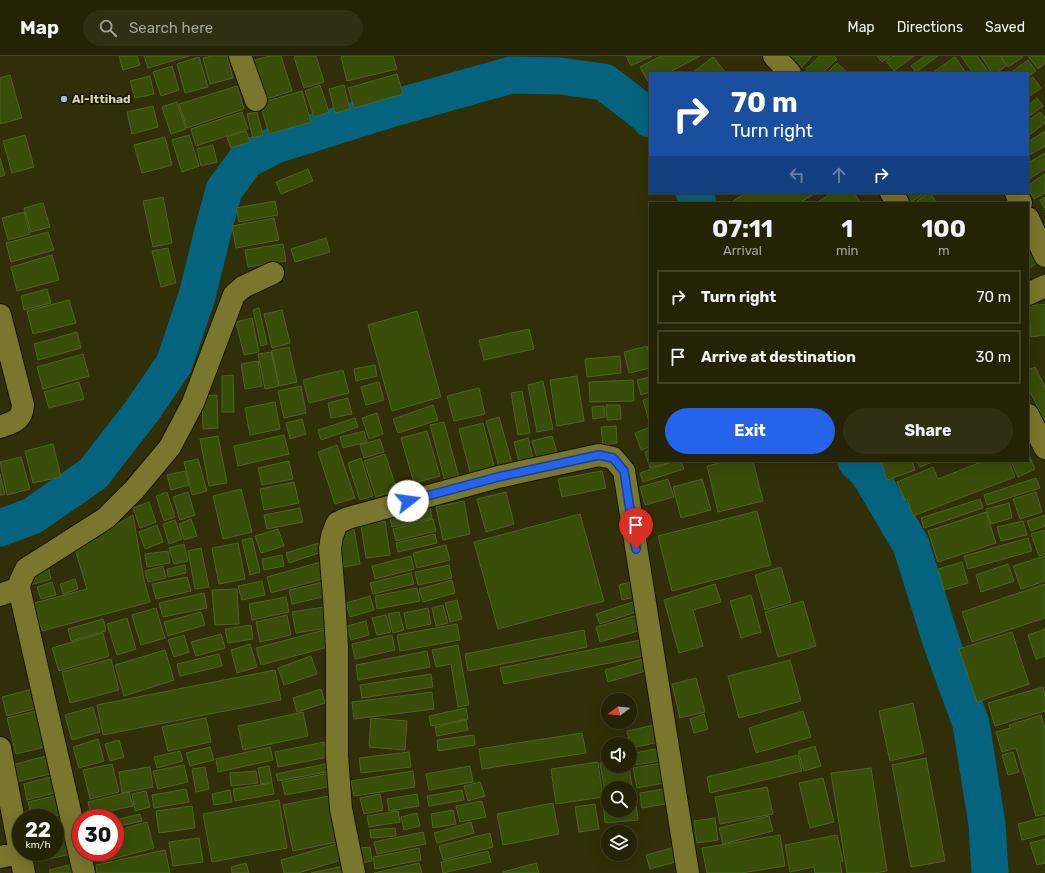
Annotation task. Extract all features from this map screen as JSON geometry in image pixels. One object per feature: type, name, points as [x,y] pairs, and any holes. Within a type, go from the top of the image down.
[{"type":"street","points":[[240,56],[256,100]]},
{"type":"street","points":[[774,56],[789,72]]},
{"type":"street","points":[[1029,220],[1045,256]]},
{"type":"street","points":[[84,873],[10,591],[20,582],[26,569],[106,518],[134,490],[170,447],[193,403],[234,295],[243,287],[273,273]]},
{"type":"street","points":[[1029,294],[1045,286]]},
{"type":"street","points":[[0,315],[23,405],[22,412],[18,419],[0,427]]},
{"type":"street","points":[[354,873],[341,809],[337,756],[337,647],[330,548],[332,536],[337,523],[348,518],[498,477],[599,455],[613,458],[624,471],[688,873]]},
{"type":"street","points":[[0,748],[2,773],[12,841]]},
{"type":"building","points":[[119,56],[137,56],[140,65],[123,70]]},
{"type":"building","points":[[144,56],[189,56],[148,68]]},
{"type":"building","points":[[211,56],[227,56],[233,78],[210,84],[203,58]]},
{"type":"building","points":[[270,56],[281,56],[292,91],[263,100],[251,61]]},
{"type":"building","points":[[316,56],[324,82],[304,88],[294,57]]},
{"type":"building","points":[[393,56],[397,69],[347,81],[341,57]]},
{"type":"building","points":[[626,56],[652,56],[631,66]]},
{"type":"building","points":[[661,56],[700,56],[670,72],[649,72],[649,83],[640,67]]},
{"type":"building","points":[[812,56],[801,68],[790,57]]},
{"type":"building","points":[[820,56],[834,56],[837,59],[823,72],[808,72],[806,69]]},
{"type":"building","points":[[877,56],[890,56],[882,62]]},
{"type":"building","points":[[893,56],[914,56],[894,71],[886,61]]},
{"type":"building","points":[[925,56],[938,56],[916,72],[911,66]]},
{"type":"building","points":[[961,56],[977,56],[988,72],[972,72]]},
{"type":"building","points":[[981,56],[1000,56],[1006,66],[997,72],[991,72]]},
{"type":"building","points":[[1001,56],[1022,56],[1023,57],[1008,67]]},
{"type":"building","points":[[1028,56],[1045,56],[1045,63],[1038,69]]},
{"type":"building","points":[[199,57],[208,87],[185,93],[177,64]]},
{"type":"building","points":[[713,57],[725,72],[693,72]]},
{"type":"building","points":[[955,57],[965,72],[933,72]]},
{"type":"building","points":[[1028,60],[1036,71],[1029,75],[1029,72],[1011,72]]},
{"type":"building","points":[[837,63],[847,72],[828,72]]},
{"type":"building","points":[[172,66],[179,90],[161,96],[153,72]]},
{"type":"building","points":[[397,74],[403,94],[354,108],[348,88]]},
{"type":"building","points":[[10,75],[22,118],[0,124],[0,78]]},
{"type":"building","points":[[150,76],[154,94],[135,98],[130,81]]},
{"type":"building","points":[[1033,77],[1041,88],[1029,96],[1029,80]]},
{"type":"building","points":[[320,85],[329,112],[314,117],[305,91]]},
{"type":"building","points":[[344,85],[350,109],[335,113],[329,89]]},
{"type":"building","points":[[237,86],[244,109],[187,128],[179,104]]},
{"type":"building","points":[[302,91],[311,122],[269,134],[260,103]]},
{"type":"building","points":[[1037,98],[1043,106],[1029,116],[1029,104]]},
{"type":"building","points":[[177,102],[186,129],[171,134],[162,107]]},
{"type":"building","points":[[153,106],[158,127],[132,134],[127,112]]},
{"type":"building","points":[[242,112],[248,129],[196,146],[191,129]]},
{"type":"building","points":[[257,112],[263,135],[253,138],[247,114]]},
{"type":"building","points":[[1040,112],[1045,118],[1045,123],[1029,135],[1029,120]]},
{"type":"building","points":[[246,131],[250,142],[231,148],[227,137]]},
{"type":"building","points":[[1045,131],[1045,146],[1029,155],[1029,141]]},
{"type":"building","points":[[25,135],[34,167],[12,173],[3,141]]},
{"type":"building","points":[[189,135],[199,166],[182,172],[172,140]]},
{"type":"building","points":[[165,137],[172,165],[142,173],[134,145]]},
{"type":"building","points":[[213,145],[217,162],[201,166],[197,149]]},
{"type":"building","points":[[1045,153],[1045,169],[1029,179],[1029,162]]},
{"type":"building","points":[[0,158],[5,175],[0,177]]},
{"type":"building","points":[[308,169],[313,181],[281,194],[276,182]]},
{"type":"building","points":[[1045,174],[1045,193],[1034,199],[1029,190],[1029,184]]},
{"type":"building","points":[[744,194],[814,194],[801,202],[733,201]]},
{"type":"building","points":[[830,194],[855,194],[860,202],[818,202]]},
{"type":"building","points":[[905,194],[924,194],[912,202],[909,202]]},
{"type":"building","points":[[927,194],[931,194],[936,202],[915,202]]},
{"type":"building","points":[[163,197],[172,243],[153,247],[143,201]]},
{"type":"building","points":[[1045,197],[1045,210],[1040,200]]},
{"type":"building","points":[[275,201],[278,215],[239,222],[236,208]]},
{"type":"building","points":[[43,203],[50,227],[31,232],[24,208]]},
{"type":"building","points":[[24,212],[30,234],[8,240],[2,218]]},
{"type":"building","points":[[274,218],[279,240],[236,248],[232,226]]},
{"type":"building","points":[[48,232],[54,250],[11,262],[6,243]]},
{"type":"building","points":[[326,238],[330,252],[295,262],[291,249]]},
{"type":"building","points":[[1029,243],[1040,261],[1029,268]]},
{"type":"building","points":[[283,244],[286,261],[248,267],[245,250]]},
{"type":"building","points":[[168,248],[176,283],[161,287],[152,251]]},
{"type":"building","points":[[52,255],[59,280],[17,291],[11,267]]},
{"type":"building","points":[[47,289],[51,303],[24,310],[21,296]]},
{"type":"building","points":[[69,300],[76,323],[33,334],[27,311]]},
{"type":"building","points":[[1045,304],[1045,335],[1031,337],[1029,306]]},
{"type":"building","points":[[259,308],[267,344],[261,346],[253,310]]},
{"type":"building","points":[[282,310],[290,343],[272,348],[264,314]]},
{"type":"building","points":[[417,311],[441,397],[392,411],[368,325]]},
{"type":"building","points":[[252,318],[259,352],[244,355],[236,322]]},
{"type":"building","points":[[529,329],[534,349],[484,360],[479,340]]},
{"type":"building","points":[[77,332],[81,348],[38,360],[34,344]]},
{"type":"building","points":[[647,346],[649,354],[649,368],[629,373],[624,352]]},
{"type":"building","points":[[289,347],[297,382],[279,386],[271,351]]},
{"type":"building","points":[[272,352],[279,386],[265,389],[258,354]]},
{"type":"building","points":[[83,354],[89,376],[43,389],[37,367]]},
{"type":"building","points":[[620,356],[621,373],[587,377],[585,359]]},
{"type":"building","points":[[258,361],[262,386],[245,389],[241,364]]},
{"type":"building","points":[[375,365],[377,376],[356,381],[354,369]]},
{"type":"building","points":[[1035,367],[1045,387],[1045,421],[1029,390],[1029,370]]},
{"type":"building","points":[[343,370],[349,393],[309,403],[303,380]]},
{"type":"building","points":[[233,375],[234,412],[222,412],[222,376]]},
{"type":"building","points":[[577,376],[584,421],[557,426],[550,380]]},
{"type":"building","points":[[649,377],[649,392],[641,395],[637,380]]},
{"type":"building","points":[[633,380],[634,401],[590,402],[589,382]]},
{"type":"building","points":[[543,381],[553,429],[537,432],[528,385]]},
{"type":"building","points":[[79,382],[84,399],[49,408],[44,392]]},
{"type":"building","points":[[379,382],[384,400],[366,405],[361,387]]},
{"type":"building","points":[[301,386],[306,413],[284,418],[278,391]]},
{"type":"building","points":[[479,388],[485,414],[454,421],[447,396]]},
{"type":"building","points":[[522,391],[530,433],[518,435],[511,393]]},
{"type":"building","points":[[217,395],[218,428],[203,429],[202,396]]},
{"type":"building","points":[[348,398],[352,414],[331,418],[328,403]]},
{"type":"building","points":[[649,398],[649,421],[643,400]]},
{"type":"building","points":[[275,402],[280,429],[250,435],[245,408]]},
{"type":"building","points":[[433,405],[438,420],[398,433],[393,419]]},
{"type":"building","points":[[606,405],[620,405],[621,419],[607,420]]},
{"type":"building","points":[[604,406],[605,417],[593,419],[592,407]]},
{"type":"building","points":[[377,413],[383,434],[369,439],[362,418]]},
{"type":"building","points":[[499,417],[512,463],[499,467],[486,421]]},
{"type":"building","points":[[355,418],[358,427],[321,440],[318,430]]},
{"type":"building","points":[[302,419],[306,434],[290,439],[286,423]]},
{"type":"building","points":[[444,422],[460,481],[446,485],[430,425]]},
{"type":"building","points":[[483,423],[495,470],[471,476],[459,429]]},
{"type":"building","points":[[616,426],[617,443],[603,445],[601,427]]},
{"type":"building","points":[[649,427],[649,447],[641,450],[635,433]]},
{"type":"building","points":[[364,431],[367,442],[343,448],[340,437]]},
{"type":"building","points":[[427,431],[440,476],[414,483],[401,438]]},
{"type":"building","points":[[284,435],[289,454],[238,466],[234,446]]},
{"type":"building","points":[[218,436],[227,483],[209,486],[200,439]]},
{"type":"building","points":[[552,436],[558,456],[538,461],[532,441]]},
{"type":"building","points":[[528,438],[534,462],[520,465],[514,442]]},
{"type":"building","points":[[380,439],[384,452],[364,458],[360,445]]},
{"type":"building","points":[[53,444],[61,477],[33,483],[25,451]]},
{"type":"building","points":[[337,445],[355,498],[335,504],[318,452]]},
{"type":"building","points":[[649,450],[649,462],[671,462],[650,468],[645,452]]},
{"type":"building","points":[[385,454],[397,490],[376,497],[364,461]]},
{"type":"building","points":[[1029,455],[1035,469],[1018,477],[1011,462],[1029,462]]},
{"type":"building","points":[[21,457],[30,489],[7,495],[0,462]]},
{"type":"building","points":[[361,458],[373,496],[360,500],[348,463]]},
{"type":"building","points":[[198,459],[207,491],[192,495],[184,462]]},
{"type":"building","points":[[289,461],[293,479],[262,485],[258,468]]},
{"type":"building","points":[[672,462],[681,462],[684,469],[643,482],[640,473]]},
{"type":"building","points":[[724,462],[753,462],[763,501],[718,512],[707,466]]},
{"type":"building","points":[[881,462],[912,462],[915,470],[887,480]]},
{"type":"building","points":[[918,462],[932,462],[920,467]]},
{"type":"building","points":[[981,462],[1009,462],[1015,477],[913,516],[907,499],[905,500],[897,482],[933,467],[938,479]]},
{"type":"building","points":[[185,471],[189,485],[171,490],[167,475]]},
{"type":"building","points":[[602,471],[606,488],[562,497],[558,479]]},
{"type":"building","points":[[0,474],[5,494],[0,495]]},
{"type":"building","points":[[1036,478],[1040,488],[987,505],[984,495]]},
{"type":"building","points":[[668,479],[674,497],[645,505],[640,487]]},
{"type":"building","points":[[702,479],[711,510],[681,518],[673,487]]},
{"type":"building","points":[[294,482],[299,503],[264,510],[260,489]]},
{"type":"building","points":[[241,489],[252,532],[223,539],[213,496]]},
{"type":"building","points":[[167,492],[175,517],[164,521],[156,496]]},
{"type":"building","points":[[188,492],[195,515],[180,520],[173,497]]},
{"type":"building","points":[[506,492],[514,524],[486,532],[477,499]]},
{"type":"building","points":[[1036,492],[1042,512],[1020,519],[1013,499]]},
{"type":"building","points":[[980,499],[983,508],[924,528],[921,518]]},
{"type":"building","points":[[464,501],[470,534],[443,540],[436,507]]},
{"type":"building","points":[[149,502],[156,522],[140,528],[133,508]]},
{"type":"building","points":[[1009,503],[1012,518],[991,524],[986,509]]},
{"type":"building","points":[[430,506],[432,518],[392,527],[389,515]]},
{"type":"building","points":[[300,508],[303,522],[267,529],[264,515]]},
{"type":"building","points":[[757,511],[771,565],[672,591],[658,536]]},
{"type":"building","points":[[986,512],[996,543],[938,562],[928,531]]},
{"type":"building","points":[[580,514],[604,601],[498,629],[474,542]]},
{"type":"building","points":[[133,515],[144,580],[150,602],[42,631],[34,603],[87,589],[75,549]]},
{"type":"building","points":[[1045,515],[1045,526],[1031,531],[1027,521]]},
{"type":"building","points":[[191,519],[197,536],[184,540],[179,524]]},
{"type":"building","points":[[433,519],[436,531],[396,541],[393,529]]},
{"type":"building","points":[[175,520],[182,539],[169,544],[163,524]]},
{"type":"building","points":[[385,521],[390,555],[366,558],[361,525]]},
{"type":"building","points":[[1023,521],[1027,535],[1001,541],[997,527]]},
{"type":"building","points":[[157,525],[163,542],[145,549],[139,532]]},
{"type":"building","points":[[278,529],[284,546],[261,553],[255,536]]},
{"type":"building","points":[[354,529],[360,564],[344,567],[338,532]]},
{"type":"building","points":[[1045,530],[1045,554],[1039,556],[1031,534]]},
{"type":"building","points":[[435,534],[437,543],[398,552],[396,543]]},
{"type":"building","points":[[252,538],[260,572],[250,575],[242,540]]},
{"type":"building","points":[[1028,538],[1032,551],[968,569],[964,556]]},
{"type":"building","points":[[238,543],[245,579],[219,584],[212,548]]},
{"type":"building","points":[[319,543],[322,552],[289,563],[286,553]]},
{"type":"building","points":[[184,544],[188,561],[174,564],[169,548]]},
{"type":"building","points":[[446,545],[450,560],[417,568],[413,553]]},
{"type":"building","points":[[201,548],[209,587],[195,589],[188,551]]},
{"type":"building","points":[[168,551],[170,563],[147,567],[145,554]]},
{"type":"building","points":[[282,555],[284,566],[264,570],[262,559]]},
{"type":"building","points":[[411,556],[414,569],[375,579],[372,566]]},
{"type":"building","points":[[1045,556],[1045,581],[1021,589],[1013,566]]},
{"type":"building","points":[[321,562],[326,578],[271,593],[267,577]]},
{"type":"building","points":[[962,562],[968,583],[944,590],[938,569]]},
{"type":"building","points":[[1008,564],[1014,581],[981,592],[976,575]]},
{"type":"building","points":[[185,565],[186,573],[168,577],[167,569]]},
{"type":"building","points":[[449,565],[452,578],[418,585],[415,572]]},
{"type":"building","points":[[48,566],[51,579],[30,585],[26,572]]},
{"type":"building","points":[[163,566],[166,578],[148,582],[145,571]]},
{"type":"building","points":[[781,567],[791,602],[765,610],[755,575]]},
{"type":"building","points":[[411,573],[414,584],[373,594],[370,583]]},
{"type":"building","points":[[187,577],[191,591],[156,599],[152,584]]},
{"type":"building","points":[[75,579],[78,589],[63,594],[60,584]]},
{"type":"building","points":[[452,580],[455,593],[423,602],[419,589]]},
{"type":"building","points":[[262,581],[265,595],[242,600],[238,586]]},
{"type":"building","points":[[635,581],[638,596],[622,600],[619,585]]},
{"type":"building","points":[[52,582],[56,595],[41,599],[37,587]]},
{"type":"building","points":[[324,582],[327,596],[292,604],[289,590]]},
{"type":"building","points":[[715,584],[721,602],[693,610],[703,646],[679,653],[664,600]]},
{"type":"building","points":[[1045,584],[1045,618],[972,642],[962,612]]},
{"type":"building","points":[[417,588],[420,601],[377,609],[375,596]]},
{"type":"building","points":[[237,589],[239,624],[215,625],[212,590]]},
{"type":"building","points":[[204,593],[207,608],[163,617],[159,603]]},
{"type":"building","points":[[751,595],[761,632],[741,638],[730,601]]},
{"type":"building","points":[[370,596],[374,610],[350,617],[346,603]]},
{"type":"building","points":[[286,597],[289,612],[252,620],[249,604]]},
{"type":"building","points":[[457,600],[462,619],[450,622],[445,603]]},
{"type":"building","points":[[636,601],[639,611],[600,624],[596,614]]},
{"type":"building","points":[[803,601],[816,646],[778,657],[765,612]]},
{"type":"building","points":[[443,605],[448,623],[436,626],[432,608]]},
{"type":"building","points":[[324,607],[327,628],[296,633],[292,612]]},
{"type":"building","points":[[156,608],[165,638],[141,645],[132,615]]},
{"type":"building","points":[[428,608],[431,624],[407,629],[404,613]]},
{"type":"building","points":[[201,612],[205,625],[168,636],[164,622]]},
{"type":"building","points":[[399,612],[404,630],[393,633],[388,614]]},
{"type":"building","points":[[287,615],[291,635],[260,642],[256,622]]},
{"type":"building","points":[[386,615],[391,632],[377,635],[372,618]]},
{"type":"building","points":[[638,615],[642,630],[600,642],[596,627]]},
{"type":"building","points":[[127,618],[136,649],[117,655],[107,624]]},
{"type":"building","points":[[103,619],[106,631],[71,641],[68,629]]},
{"type":"building","points":[[366,621],[369,635],[351,640],[347,626]]},
{"type":"building","points":[[457,624],[460,640],[400,651],[397,635]]},
{"type":"building","points":[[251,625],[253,639],[228,643],[225,629]]},
{"type":"building","points":[[1045,629],[1045,656],[1036,659],[1028,635]]},
{"type":"building","points":[[324,630],[328,647],[261,665],[256,648]]},
{"type":"building","points":[[584,630],[587,647],[468,671],[465,654]]},
{"type":"building","points":[[1012,632],[1029,684],[977,702],[959,649]]},
{"type":"building","points":[[103,633],[109,656],[59,671],[52,648]]},
{"type":"building","points":[[221,634],[225,648],[196,656],[191,642]]},
{"type":"building","points":[[184,635],[189,652],[174,657],[168,640]]},
{"type":"building","points":[[392,635],[395,650],[355,659],[352,644]]},
{"type":"building","points":[[640,640],[644,656],[504,684],[500,668]]},
{"type":"building","points":[[250,644],[257,667],[237,673],[231,650]]},
{"type":"building","points":[[458,645],[469,705],[458,707],[451,664],[436,667],[432,650]]},
{"type":"building","points":[[165,650],[174,680],[124,696],[115,665]]},
{"type":"building","points":[[427,651],[430,667],[358,680],[356,665]]},
{"type":"building","points":[[219,654],[222,666],[180,676],[177,664]]},
{"type":"building","points":[[311,656],[317,674],[284,685],[278,668]]},
{"type":"building","points":[[646,658],[649,670],[608,682],[605,670]]},
{"type":"building","points":[[111,659],[119,690],[70,703],[62,672]]},
{"type":"building","points":[[790,660],[801,701],[739,718],[728,676]]},
{"type":"building","points":[[275,670],[281,700],[103,735],[97,705]]},
{"type":"building","points":[[431,674],[433,687],[362,698],[360,685]]},
{"type":"building","points":[[696,678],[705,712],[680,718],[672,684]]},
{"type":"building","points":[[1043,687],[1045,694],[1045,711],[995,726],[988,703]]},
{"type":"building","points":[[36,688],[41,707],[7,716],[2,697]]},
{"type":"building","points":[[321,689],[325,703],[297,712],[293,698]]},
{"type":"building","points":[[432,692],[434,709],[354,719],[352,702]]},
{"type":"building","points":[[913,703],[924,753],[890,761],[879,711]]},
{"type":"building","points":[[93,707],[100,732],[72,740],[65,715]]},
{"type":"building","points":[[466,708],[468,719],[431,726],[429,716]]},
{"type":"building","points":[[36,711],[45,747],[16,754],[7,718]]},
{"type":"building","points":[[803,711],[811,737],[756,753],[749,728]]},
{"type":"building","points":[[303,712],[308,736],[243,750],[238,726]]},
{"type":"building","points":[[704,714],[708,729],[694,733],[690,719]]},
{"type":"building","points":[[1041,715],[1045,728],[1045,814],[1036,816],[1016,748],[1002,752],[996,732],[1010,728],[1009,725]]},
{"type":"building","points":[[206,718],[211,742],[168,751],[162,727]]},
{"type":"building","points":[[371,718],[407,721],[405,750],[369,747]]},
{"type":"building","points":[[466,720],[468,730],[437,736],[435,727]]},
{"type":"building","points":[[659,724],[664,741],[637,747],[637,737],[628,737],[627,731]]},
{"type":"building","points":[[582,733],[586,753],[482,769],[479,749]]},
{"type":"building","points":[[474,735],[475,745],[438,751],[437,740]]},
{"type":"building","points":[[98,739],[104,761],[79,768],[73,747]]},
{"type":"building","points":[[119,740],[124,757],[110,761],[105,744]]},
{"type":"building","points":[[324,742],[328,757],[278,767],[275,752]]},
{"type":"building","points":[[815,746],[821,766],[804,771],[798,751]]},
{"type":"building","points":[[210,747],[214,760],[190,766],[186,753]]},
{"type":"building","points":[[270,747],[273,760],[218,772],[216,759]]},
{"type":"building","points":[[666,747],[669,759],[637,765],[637,752]]},
{"type":"building","points":[[180,751],[183,761],[157,768],[154,757]]},
{"type":"building","points":[[409,752],[411,767],[361,773],[359,758]]},
{"type":"building","points":[[1013,752],[1019,772],[1008,775],[1002,755]]},
{"type":"building","points":[[798,755],[802,771],[710,793],[707,777]]},
{"type":"building","points":[[46,756],[50,774],[16,782],[12,765]]},
{"type":"building","points":[[926,758],[945,861],[911,867],[892,765]]},
{"type":"building","points":[[598,762],[601,783],[601,797],[556,804],[551,769]]},
{"type":"building","points":[[330,763],[331,771],[278,781],[276,774]]},
{"type":"building","points":[[661,763],[664,783],[637,788],[637,781],[636,781],[634,773],[637,773],[637,767]]},
{"type":"building","points":[[112,764],[119,792],[90,799],[83,770]]},
{"type":"building","points":[[184,765],[188,782],[158,789],[153,771]]},
{"type":"building","points":[[269,766],[272,782],[261,784],[258,768]]},
{"type":"building","points":[[470,766],[473,782],[429,790],[426,774]]},
{"type":"building","points":[[150,767],[153,787],[122,793],[119,772]]},
{"type":"building","points":[[205,767],[209,789],[196,792],[192,769]]},
{"type":"building","points":[[871,768],[887,871],[874,873],[847,873],[831,773]]},
{"type":"building","points":[[256,771],[258,783],[231,786],[230,773]]},
{"type":"building","points":[[413,771],[415,787],[354,796],[351,781]]},
{"type":"building","points":[[330,773],[333,786],[285,795],[282,782]]},
{"type":"building","points":[[602,773],[630,773],[631,781],[603,781]]},
{"type":"building","points":[[54,776],[58,792],[27,800],[24,784]]},
{"type":"building","points":[[823,778],[834,822],[810,828],[799,783]]},
{"type":"building","points":[[480,782],[485,796],[468,801],[464,786]]},
{"type":"building","points":[[272,783],[274,794],[235,801],[233,789]]},
{"type":"building","points":[[767,787],[773,814],[720,824],[715,797]]},
{"type":"building","points":[[669,788],[671,803],[642,808],[640,793]]},
{"type":"building","points":[[186,789],[189,802],[154,808],[152,795]]},
{"type":"building","points":[[230,790],[232,802],[214,805],[212,794]]},
{"type":"building","points":[[462,790],[464,800],[429,806],[427,796]]},
{"type":"building","points":[[146,791],[150,807],[135,811],[132,794]]},
{"type":"building","points":[[129,792],[133,806],[119,809],[90,809],[88,802]]},
{"type":"building","points":[[380,794],[383,810],[364,814],[360,798]]},
{"type":"building","points":[[417,794],[419,806],[389,811],[387,799]]},
{"type":"building","points":[[58,795],[61,809],[30,809],[28,802]]},
{"type":"building","points":[[328,796],[337,842],[293,851],[283,805]]},
{"type":"building","points":[[279,800],[287,848],[212,862],[203,814]]},
{"type":"building","points":[[482,801],[486,817],[460,822],[456,806]]},
{"type":"building","points":[[553,803],[559,834],[503,845],[497,814]]},
{"type":"building","points":[[595,804],[599,829],[579,832],[575,807]]},
{"type":"building","points":[[192,806],[195,828],[159,833],[156,811]]},
{"type":"building","points":[[453,810],[456,824],[433,828],[431,814]]},
{"type":"building","points":[[398,811],[400,822],[369,827],[367,816]]},
{"type":"building","points":[[637,812],[638,820],[605,823],[604,817],[637,817]]},
{"type":"building","points":[[417,813],[420,826],[404,830],[401,817]]},
{"type":"building","points":[[140,814],[142,821],[124,825],[124,818]]},
{"type":"building","points":[[769,816],[773,831],[723,844],[719,828]]},
{"type":"building","points":[[1045,817],[1045,834],[1022,840],[1018,824]]},
{"type":"building","points":[[715,818],[718,840],[697,843],[694,821]]},
{"type":"building","points":[[147,822],[154,848],[124,856],[124,828]]},
{"type":"building","points":[[471,822],[474,833],[437,843],[434,833]]},
{"type":"building","points":[[64,824],[67,837],[64,838]]},
{"type":"building","points":[[395,828],[396,836],[371,838],[370,830]]},
{"type":"building","points":[[423,832],[426,844],[377,854],[374,842]]},
{"type":"building","points":[[490,833],[493,847],[443,860],[439,846]]},
{"type":"building","points":[[780,835],[785,866],[741,873],[707,873],[702,848]]},
{"type":"building","points":[[837,835],[843,861],[840,862],[842,873],[815,873],[814,867],[790,872],[785,845]]},
{"type":"building","points":[[199,838],[203,862],[173,866],[169,842]]},
{"type":"building","points":[[68,839],[71,854],[64,856],[64,840]]},
{"type":"building","points":[[1045,839],[1045,863],[1037,865],[1030,843]]},
{"type":"building","points":[[340,843],[345,859],[298,873],[284,873],[281,860]]},
{"type":"building","points":[[370,847],[372,861],[362,863],[360,848]]},
{"type":"building","points":[[675,847],[679,861],[650,869],[646,855]]},
{"type":"building","points":[[419,848],[421,860],[375,869],[373,857]]},
{"type":"building","points":[[165,850],[170,873],[97,873],[96,865],[114,861],[124,861],[124,859]]},
{"type":"building","points":[[488,851],[491,862],[443,873],[441,862]]},
{"type":"building","points":[[246,863],[249,873],[232,873],[231,867]]},
{"type":"building","points":[[419,863],[422,873],[374,873]]},
{"type":"building","points":[[536,863],[539,873],[503,873],[503,872]]},
{"type":"building","points":[[73,864],[76,873],[50,873],[49,870]]},
{"type":"building","points":[[348,865],[350,873],[311,873]]},
{"type":"waterway","points":[[0,528],[32,516],[93,474],[142,411],[174,364],[197,296],[224,190],[246,160],[275,145],[390,109],[511,75],[560,76],[604,82],[649,118]]},
{"type":"waterway","points":[[694,194],[698,202]]},
{"type":"waterway","points":[[857,462],[868,472],[911,545],[941,641],[971,724],[987,824],[990,873]]},
{"type":"place","name":"Al-Ittihad","points":[[64,99]]},
{"type":"route","points":[[408,501],[498,477],[599,455],[613,458],[618,462],[624,471],[636,549]]}]
